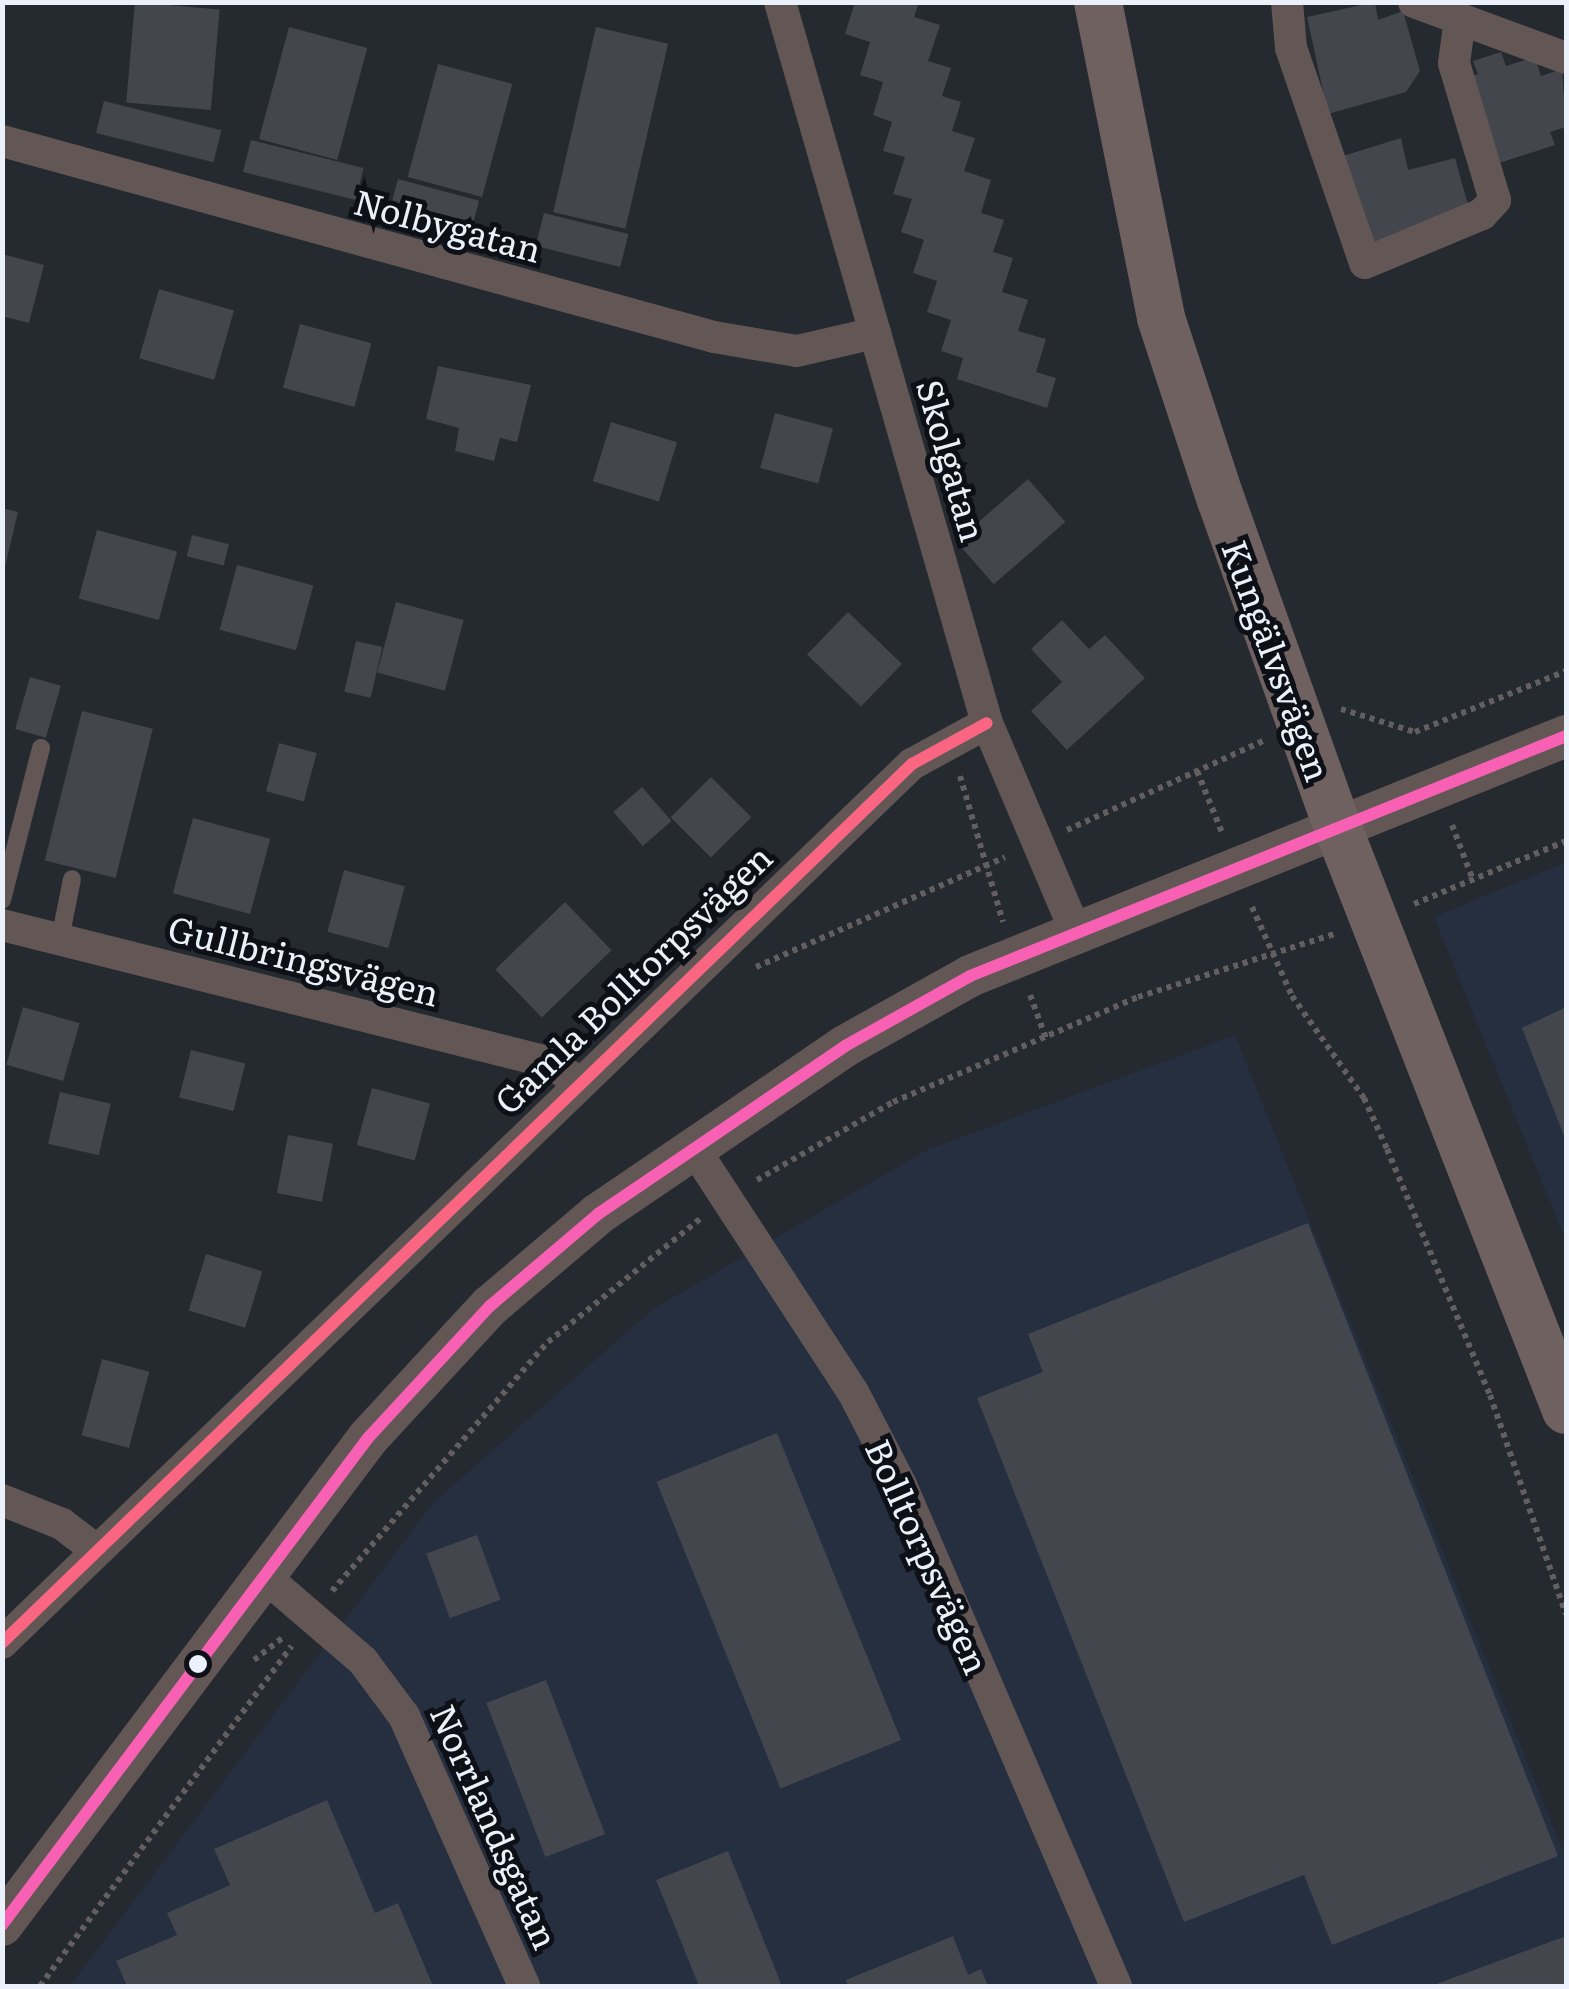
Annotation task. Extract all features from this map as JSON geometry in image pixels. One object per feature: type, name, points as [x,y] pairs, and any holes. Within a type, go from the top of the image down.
[{"type":"main road","name":"Kungälvsvägen","points":[[1098,2],[1160,318],[1299,725],[1566,1410]]},
{"type":"street","name":"Skolgatan","points":[[780,2],[987,724],[1076,930]]},
{"type":"street","points":[[1288,2],[1290,48],[1364,263],[1482,214],[1495,200],[1454,63],[1460,20]]},
{"type":"street","points":[[1414,2],[1566,58]]},
{"type":"street","name":"Nolbygatan","points":[[2,142],[714,337],[797,351],[875,333]]},
{"type":"street","name":"Gamla Bolltorpsvägen","points":[[2,1644],[912,764],[987,724]]},
{"type":"street","points":[[2,1925],[368,1438],[476,1320],[598,1214],[913,1004],[1076,930],[1566,736]]},
{"type":"street","name":"Gullbringsvägen","points":[[2,925],[552,1063],[580,1084]]},
{"type":"street","name":"Bolltorpsvägen","points":[[696,1150],[844,1378],[902,1485],[1116,1986]]},
{"type":"street","points":[[2,1500],[62,1524],[96,1550]]},
{"type":"street","name":"Norrlandsgatan","points":[[264,1576],[315,1614],[364,1661],[413,1732],[524,1986]]},
{"type":"lane","points":[[2,900],[41,748]]},
{"type":"lane","points":[[60,939],[72,879]]},
{"type":"path","points":[[699,968],[717,984],[1346,707],[1415,732],[1566,671]]},
{"type":"path","points":[[40,1986],[364,1546],[548,1342],[729,1198],[892,1102],[1138,997],[1373,920],[1566,841]]},
{"type":"path","points":[[1270,956],[1364,1098],[1387,1149],[1490,1396],[1566,1614]]},
{"type":"shaded area","points":[[1566,862],[1566,1241],[1434,917]]},
{"type":"shaded area","points":[[1235,1035],[1566,1858],[1566,1986],[70,1986],[432,1504],[653,1309],[927,1150]]},
{"type":"building","points":[[135,2],[220,9],[211,110],[126,103]]},
{"type":"building","points":[[855,2],[919,2],[914,17],[940,25],[928,61],[951,68],[942,96],[961,102],[952,131],[975,138],[964,171],[991,180],[981,213],[1004,220],[993,252],[1013,258],[1002,292],[1028,300],[1018,331],[1046,339],[1036,372],[1056,378],[1047,408],[957,379],[963,358],[941,351],[951,320],[927,312],[937,281],[913,273],[924,240],[901,232],[912,199],[893,194],[905,157],[883,151],[892,122],[873,115],[883,82],[860,75],[870,42],[845,34]]},
{"type":"building","points":[[1375,2],[1378,20],[1403,11],[1420,71],[1406,92],[1328,114],[1307,17]]},
{"type":"building","points":[[289,27],[367,48],[337,160],[259,139]]},
{"type":"building","points":[[596,27],[668,44],[625,229],[553,212]]},
{"type":"building","points":[[1501,52],[1506,66],[1535,57],[1541,76],[1562,69],[1566,127],[1550,132],[1555,145],[1499,163],[1471,76],[1478,74],[1473,61]]},
{"type":"building","points":[[438,64],[512,84],[482,197],[408,177]]},
{"type":"building","points":[[104,101],[221,130],[213,162],[96,133]]},
{"type":"building","points":[[1401,138],[1408,170],[1455,158],[1470,212],[1370,246],[1343,156]]},
{"type":"building","points":[[251,140],[364,168],[356,200],[243,172]]},
{"type":"building","points":[[398,179],[479,201],[471,230],[390,208]]},
{"type":"building","points":[[544,213],[628,234],[620,267],[536,246]]},
{"type":"building","points":[[2,254],[44,265],[29,323],[2,316]]},
{"type":"building","points":[[159,289],[234,310],[214,380],[139,358]]},
{"type":"building","points":[[300,324],[371,343],[354,407],[283,388]]},
{"type":"building","points":[[438,366],[531,385],[517,442],[500,438],[494,461],[455,451],[459,428],[426,419]]},
{"type":"building","points":[[775,413],[833,429],[818,484],[760,468]]},
{"type":"building","points":[[611,422],[677,442],[659,501],[593,481]]},
{"type":"building","points":[[1028,479],[1065,522],[994,584],[956,541]]},
{"type":"building","points":[[2,508],[18,512],[4,571],[2,571]]},
{"type":"building","points":[[97,530],[177,551],[159,620],[79,599]]},
{"type":"building","points":[[192,535],[229,544],[224,566],[187,556]]},
{"type":"building","points":[[237,565],[313,585],[296,650],[220,630]]},
{"type":"building","points":[[396,602],[464,620],[445,691],[377,673]]},
{"type":"building","points":[[848,612],[902,664],[861,707],[807,654]]},
{"type":"building","points":[[1062,620],[1089,649],[1105,635],[1145,678],[1067,750],[1031,711],[1062,682],[1031,649]]},
{"type":"building","points":[[356,641],[382,647],[371,698],[344,692]]},
{"type":"building","points":[[30,677],[61,686],[46,738],[15,729]]},
{"type":"building","points":[[82,711],[153,729],[116,878],[45,860]]},
{"type":"building","points":[[279,743],[317,753],[304,801],[266,791]]},
{"type":"building","points":[[711,777],[751,817],[711,858],[671,817]]},
{"type":"building","points":[[642,787],[672,821],[643,846],[613,812]]},
{"type":"building","points":[[193,818],[270,839],[250,914],[173,893]]},
{"type":"building","points":[[344,870],[405,886],[388,948],[327,932]]},
{"type":"building","points":[[565,902],[612,950],[542,1018],[495,969]]},
{"type":"building","points":[[23,1007],[80,1023],[63,1081],[6,1065]]},
{"type":"building","points":[[1566,1007],[1566,1141],[1522,1028]]},
{"type":"building","points":[[191,1050],[245,1064],[233,1111],[179,1098]]},
{"type":"building","points":[[372,1088],[430,1104],[415,1161],[357,1145]]},
{"type":"building","points":[[60,1092],[111,1104],[99,1155],[48,1144]]},
{"type":"building","points":[[288,1135],[333,1144],[322,1202],[277,1193]]},
{"type":"building","points":[[1308,1223],[1558,1856],[1332,1945],[1304,1875],[1184,1922],[977,1398],[1043,1372],[1028,1334]]},
{"type":"building","points":[[206,1254],[262,1271],[245,1328],[189,1310]]},
{"type":"building","points":[[102,1359],[149,1372],[129,1448],[82,1435]]},
{"type":"building","points":[[777,1433],[901,1740],[780,1789],[656,1482]]},
{"type":"building","points":[[477,1535],[501,1600],[450,1618],[426,1553]]},
{"type":"building","points":[[546,1680],[605,1834],[545,1857],[486,1703]]},
{"type":"building","points":[[327,1800],[375,1913],[398,1903],[433,1986],[127,1986],[116,1961],[177,1935],[167,1913],[230,1885],[214,1849]]},
{"type":"building","points":[[728,1851],[782,1986],[699,1986],[656,1880]]},
{"type":"building","points":[[953,1936],[968,1975],[981,1969],[988,1986],[848,1986],[846,1980]]},
{"type":"building","points":[[1566,1936],[1566,1986],[1431,1986]]},
{"type":"transit line","points":[[2,1643],[912,764],[987,723]]},
{"type":"transit line","points":[[2,1925],[368,1438],[490,1306],[598,1214],[845,1046],[970,976],[1566,736]]}]
